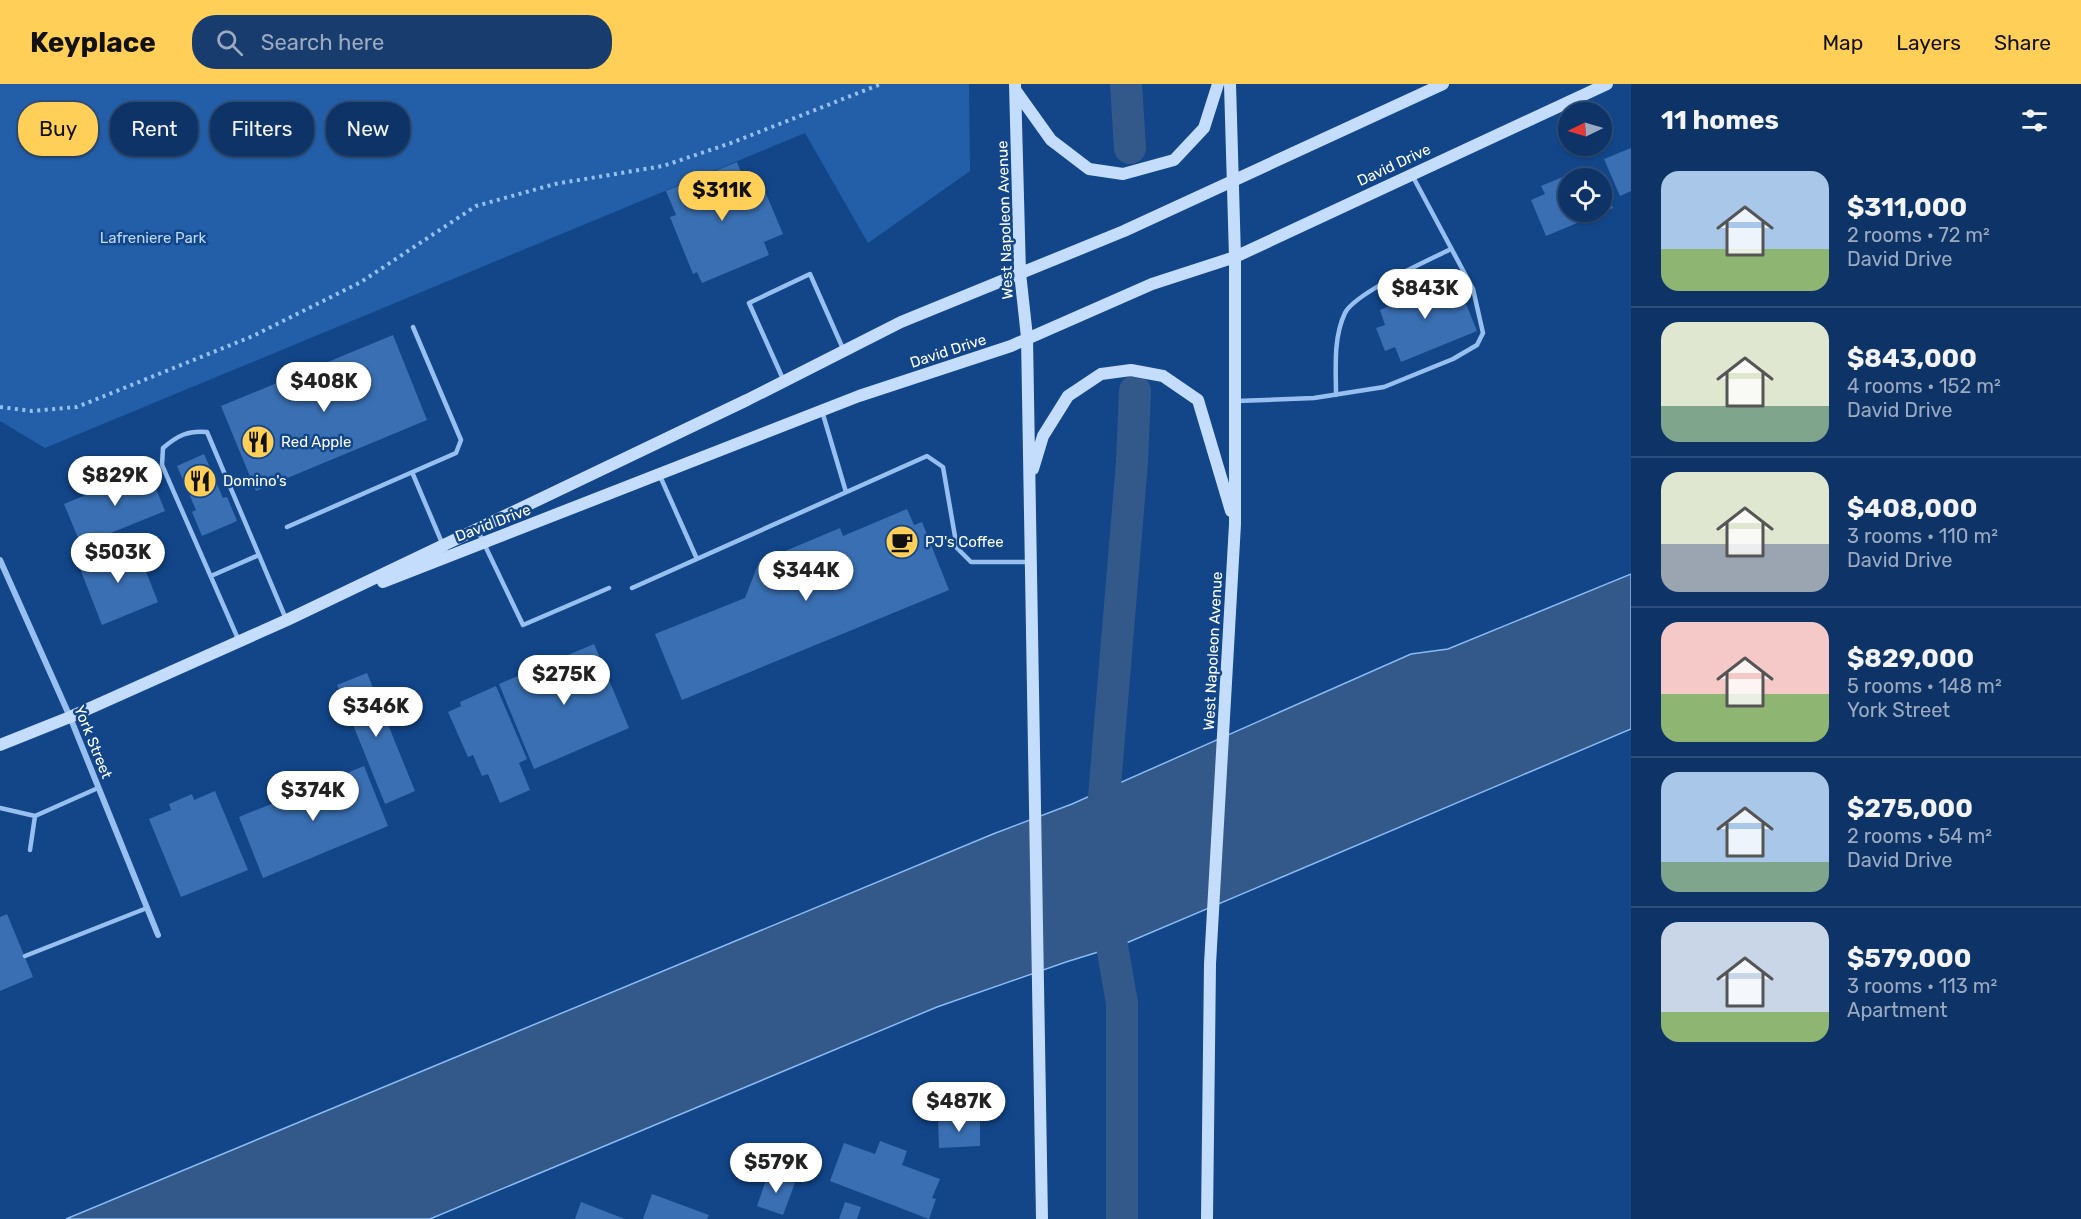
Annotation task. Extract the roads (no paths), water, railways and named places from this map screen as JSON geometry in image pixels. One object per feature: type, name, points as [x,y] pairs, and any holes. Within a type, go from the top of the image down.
[{"type":"main road","points":[[1015,87],[1051,140],[1089,169],[1123,174],[1174,160],[1204,128],[1218,84]]},
{"type":"main road","name":"West Napoleon Avenue","points":[[1207,1219],[1210,964],[1235,524],[1234,257],[1230,84]]},
{"type":"main road","name":"David Drive","points":[[0,745],[70,717],[445,551],[477,529],[901,322],[1124,231],[1233,183],[1427,87],[1443,84]]},
{"type":"main road","name":"David Drive","points":[[445,551],[483,543],[822,410],[1011,346],[1152,284],[1234,257],[1607,84]]},
{"type":"main road","name":"West Napoleon Avenue","points":[[1015,87],[1020,273],[1027,337],[1042,1219]]},
{"type":"main road","points":[[1029,480],[1043,436],[1068,396],[1101,374],[1131,370],[1163,376],[1197,400],[1235,524]]},
{"type":"street","name":"York Street","points":[[0,560],[70,717],[158,935]]},
{"type":"lane","points":[[1234,402],[1336,395],[1384,387],[1453,359],[1477,345],[1483,333],[1473,289],[1412,174]]},
{"type":"lane","points":[[1336,395],[1336,343],[1346,311],[1381,284],[1451,249]]},
{"type":"lane","points":[[784,381],[749,303],[810,274],[844,351]]},
{"type":"lane","points":[[287,527],[456,453],[461,440],[413,327]]},
{"type":"lane","points":[[822,410],[846,492]]},
{"type":"lane","points":[[239,641],[162,465],[163,447],[177,436],[194,430],[207,432],[286,620]]},
{"type":"lane","points":[[632,588],[927,456],[943,467],[957,548],[971,562],[1031,561]]},
{"type":"lane","points":[[412,472],[445,551]]},
{"type":"lane","points":[[659,474],[697,559]]},
{"type":"lane","points":[[477,529],[523,625],[609,588]]},
{"type":"lane","points":[[211,576],[259,555]]},
{"type":"lane","points":[[0,808],[35,816],[98,788]]},
{"type":"lane","points":[[30,850],[35,816]]},
{"type":"lane","points":[[24,956],[147,908]]},
{"type":"waterway","points":[[1126,84],[1130,148]]},
{"type":"waterway","points":[[1101,833],[1132,462],[1135,391]]},
{"type":"waterway","points":[[1105,906],[1122,1003],[1122,1219]]},
{"type":"place","name":"Red Apple","points":[[258,442]]},
{"type":"place","name":"Domino's","points":[[200,481]]},
{"type":"place","name":"PJ's Coffee","points":[[902,542]]},
{"type":"park label","name":"Lafreniere Park","points":[[153,238]]}]
